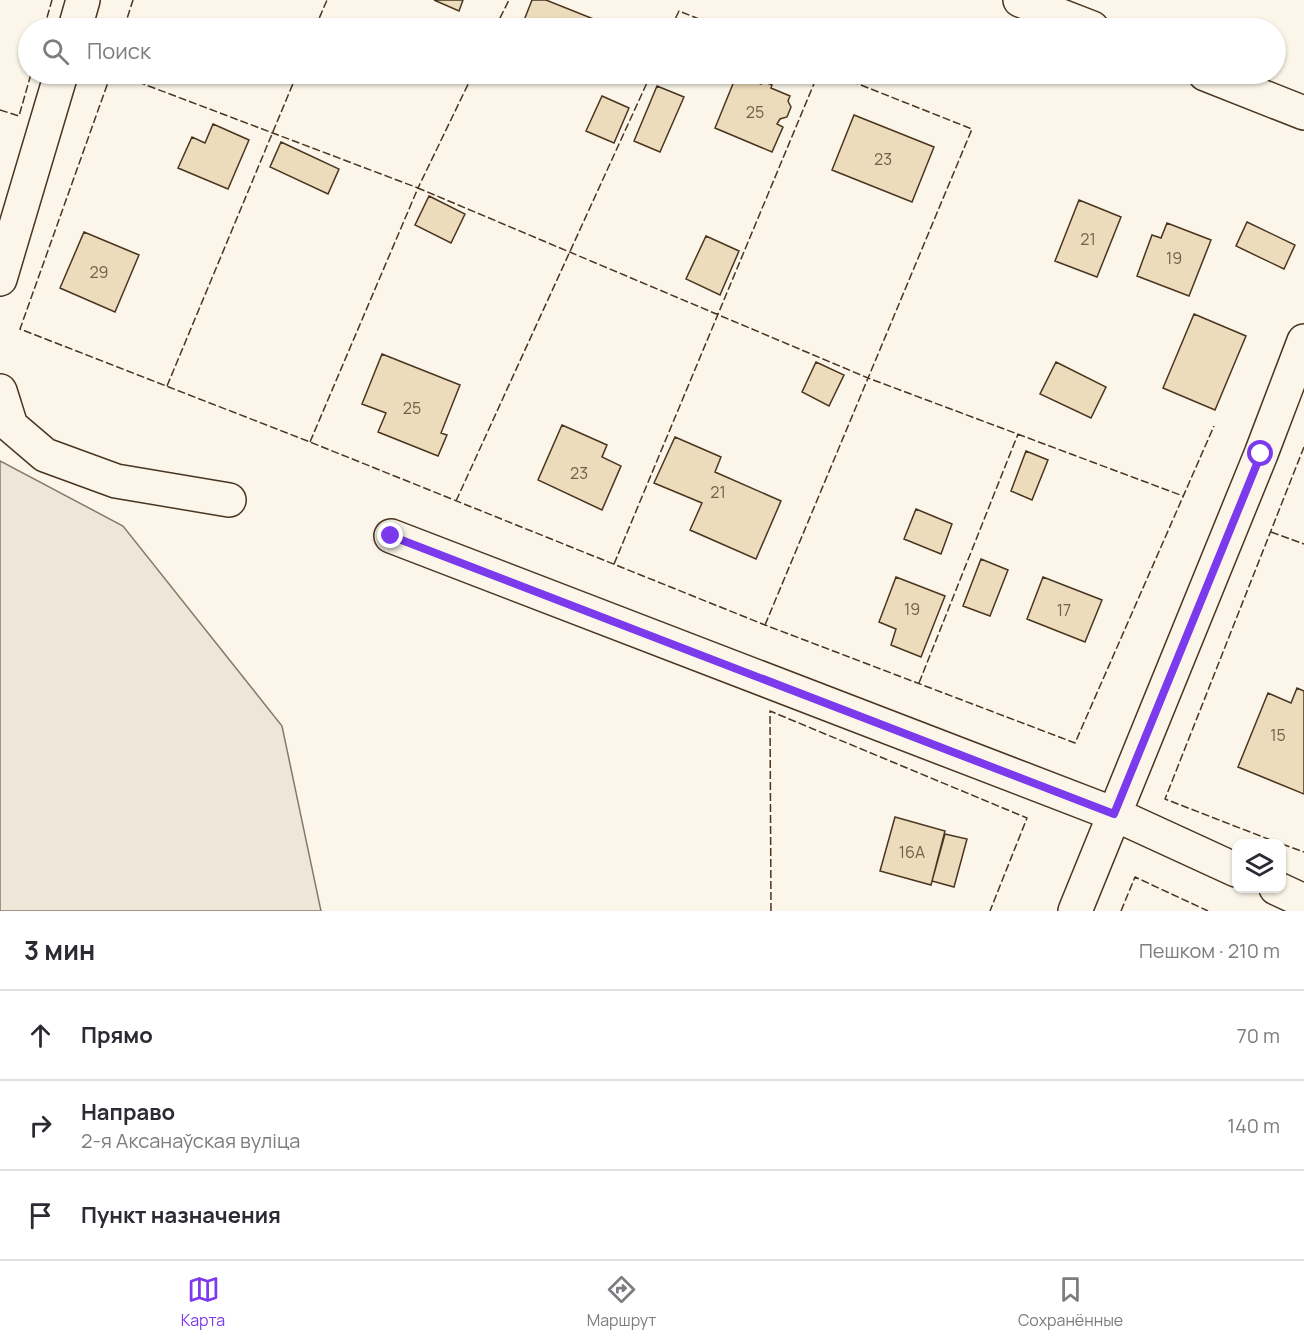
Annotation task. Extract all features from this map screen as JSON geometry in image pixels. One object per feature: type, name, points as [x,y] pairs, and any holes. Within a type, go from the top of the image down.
[{"type":"street","points":[[78,18],[83,0]]},
{"type":"street","points":[[1020,0],[1066,18]]},
{"type":"street","points":[[0,279],[58,84]]},
{"type":"street","points":[[1230,84],[1304,113]]},
{"type":"street","points":[[1075,911],[1261,454],[1304,341]]},
{"type":"street","points":[[0,391],[11,426],[45,455],[116,481],[229,500]]},
{"type":"street","points":[[391,536],[1114,814],[1232,868]]},
{"type":"street","points":[[1286,893],[1304,902]]},
{"type":"shaded area","points":[[0,461],[123,526],[282,726],[321,911],[0,911]]},
{"type":"building","points":[[434,0],[463,0],[459,11]]},
{"type":"building","points":[[532,0],[546,0],[591,18],[525,18]]},
{"type":"building","points":[[733,84],[770,84],[772,85],[771,88],[790,96],[788,101],[791,107],[787,117],[780,119],[777,124],[783,127],[772,152],[715,128]]},
{"type":"building","points":[[657,86],[684,97],[660,152],[634,141]]},
{"type":"building","points":[[602,96],[629,108],[614,143],[586,131]]},
{"type":"building","points":[[854,115],[934,147],[912,202],[832,170]]},
{"type":"building","points":[[213,124],[249,140],[228,189],[178,168],[192,137],[205,143]]},
{"type":"building","points":[[281,142],[339,169],[328,194],[270,167]]},
{"type":"building","points":[[429,196],[465,214],[451,243],[415,225]]},
{"type":"building","points":[[1079,200],[1121,217],[1097,277],[1055,261]]},
{"type":"building","points":[[1247,222],[1295,245],[1284,269],[1236,246]]},
{"type":"building","points":[[1167,223],[1211,240],[1189,296],[1137,276],[1152,235],[1161,238]]},
{"type":"building","points":[[84,232],[139,255],[115,312],[60,288]]},
{"type":"building","points":[[706,236],[739,251],[720,295],[686,279]]},
{"type":"building","points":[[1194,314],[1246,336],[1215,410],[1163,388]]},
{"type":"building","points":[[382,354],[460,385],[441,433],[447,435],[438,456],[378,432],[386,413],[362,404]]},
{"type":"building","points":[[816,362],[844,375],[829,406],[802,392]]},
{"type":"building","points":[[1056,362],[1106,387],[1091,418],[1040,394]]},
{"type":"building","points":[[562,425],[607,445],[602,457],[621,466],[602,510],[538,480]]},
{"type":"building","points":[[675,437],[721,457],[715,472],[781,501],[756,559],[690,530],[702,503],[654,483]]},
{"type":"building","points":[[1026,451],[1048,460],[1032,500],[1011,491]]},
{"type":"building","points":[[916,509],[952,524],[941,554],[904,539]]},
{"type":"building","points":[[981,559],[1008,570],[990,616],[963,606]]},
{"type":"building","points":[[896,577],[945,596],[921,657],[891,645],[896,629],[879,622]]},
{"type":"building","points":[[1043,577],[1102,600],[1085,642],[1027,619]]},
{"type":"building","points":[[1297,688],[1304,691],[1304,794],[1238,767],[1268,693],[1291,703]]},
{"type":"building","points":[[895,817],[945,831],[931,885],[880,871]]},
{"type":"building","points":[[945,834],[967,839],[954,887],[932,881]]},
{"type":"fence","points":[[47,18],[52,0]]},
{"type":"fence","points":[[127,18],[133,0]]},
{"type":"fence","points":[[319,18],[327,0]]},
{"type":"fence","points":[[500,18],[509,0]]},
{"type":"fence","points":[[676,18],[679,11],[697,18]]},
{"type":"fence","points":[[0,110],[19,116],[28,84]]},
{"type":"fence","points":[[107,84],[20,329],[310,442],[765,625],[1075,743],[1214,426]]},
{"type":"fence","points":[[143,84],[418,188],[468,84]]},
{"type":"fence","points":[[167,386],[293,84]]},
{"type":"fence","points":[[456,501],[646,84]]},
{"type":"fence","points":[[614,564],[814,84]]},
{"type":"fence","points":[[765,625],[972,129],[858,84]]},
{"type":"fence","points":[[310,442],[418,188],[868,378],[1183,496]]},
{"type":"fence","points":[[919,683],[1018,434]]},
{"type":"fence","points":[[1268,839],[1165,799],[1304,447]]},
{"type":"fence","points":[[1271,532],[1304,544]]},
{"type":"fence","points":[[771,911],[770,711],[1027,818],[990,911]]},
{"type":"fence","points":[[1286,845],[1304,852]]},
{"type":"fence","points":[[1121,911],[1135,877],[1208,911]]},
{"type":"route","points":[[391,536],[1114,814],[1261,454]]}]
